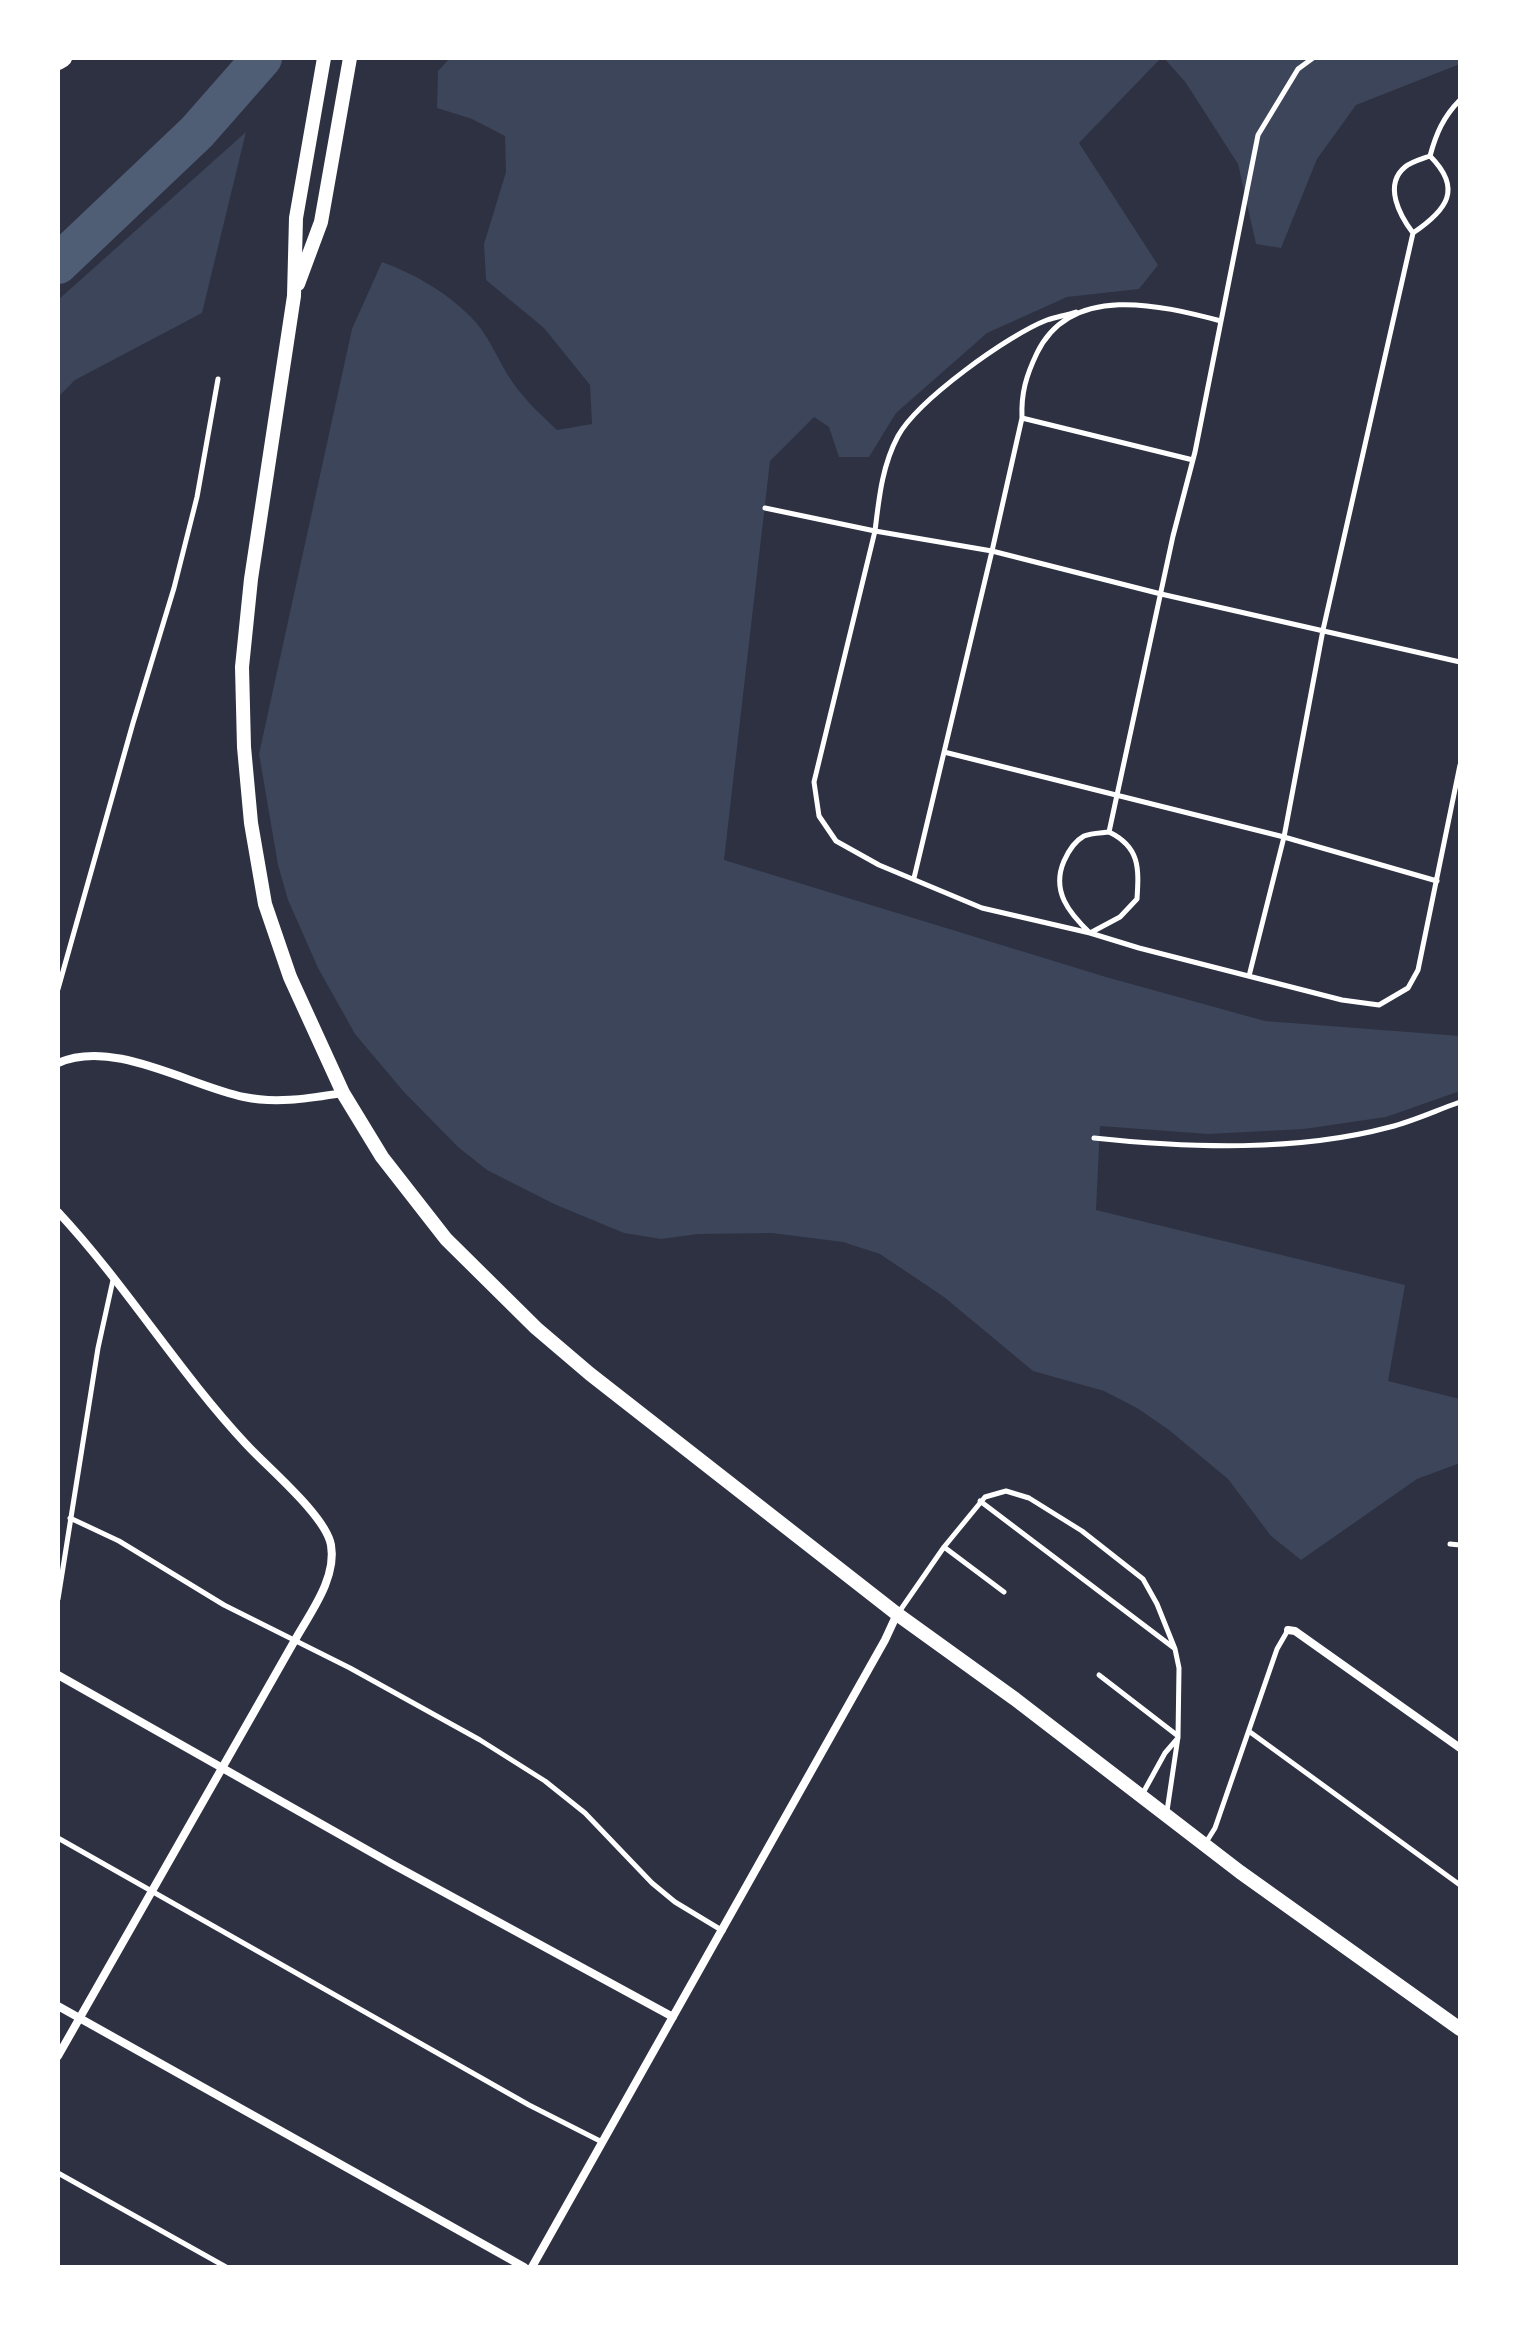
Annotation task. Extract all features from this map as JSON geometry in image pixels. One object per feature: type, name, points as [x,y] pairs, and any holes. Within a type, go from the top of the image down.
[{"type":"main road","points":[[324,58],[296,218],[294,296],[251,579],[242,667],[244,747],[251,823],[265,904],[290,977],[343,1093],[407,1192],[446,1239],[526,1319],[590,1374],[897,1614],[1015,1699],[1204,1845],[1459,2024]]},
{"type":"main road","points":[[294,296],[321,222],[350,58]]},
{"type":"street","points":[[58,1063],[84,1056],[108,1057],[264,1101],[301,1100],[343,1093]]},
{"type":"street","points":[[58,1212],[235,1432],[321,1524],[331,1542],[332,1554],[329,1574],[295,1640],[58,2056]]},
{"type":"street","points":[[532,2267],[723,1931],[897,1614]]},
{"type":"street","points":[[1288,1630],[1295,1631],[1460,1748]]},
{"type":"street","points":[[58,1675],[392,1864],[673,2017]]},
{"type":"street","points":[[58,2006],[524,2267]]},
{"type":"lane","points":[[1109,832],[1193,460],[1258,135],[1298,69],[1313,58]]},
{"type":"lane","points":[[1430,156],[1437,131],[1460,100]]},
{"type":"lane","points":[[1249,976],[1284,837],[1323,630],[1413,233],[1440,211],[1446,197],[1448,184],[1444,170],[1430,156]]},
{"type":"lane","points":[[1413,233],[1395,203],[1398,178],[1403,168],[1430,156]]},
{"type":"lane","points":[[1221,321],[1183,311],[1107,305],[1046,321],[989,352],[933,397],[900,433],[879,489],[875,531],[814,782],[819,816],[836,841],[879,865],[982,908],[1090,933],[1342,1000],[1379,1005],[1408,988],[1418,970],[1460,765]]},
{"type":"lane","points":[[914,878],[1022,418],[1026,378],[1042,343],[1058,323],[1076,312]]},
{"type":"lane","points":[[58,989],[174,588],[197,497],[218,379]]},
{"type":"lane","points":[[1022,418],[1193,460]]},
{"type":"lane","points":[[765,508],[992,551],[1161,594],[1460,662]]},
{"type":"lane","points":[[944,752],[1284,837],[1437,881]]},
{"type":"lane","points":[[1109,832],[1122,838],[1136,855],[1139,878],[1137,899],[1120,917],[1090,933],[1072,916],[1061,896],[1057,876],[1068,851],[1084,836],[1109,832]]},
{"type":"lane","points":[[1094,1138],[1219,1146],[1317,1140],[1390,1127],[1460,1102]]},
{"type":"lane","points":[[58,1599],[98,1348],[113,1280]]},
{"type":"lane","points":[[897,1614],[980,1501],[1006,1491],[1029,1498],[1082,1531],[1143,1579],[1175,1649],[1179,1668],[1178,1737],[1167,1816]]},
{"type":"lane","points":[[980,1501],[1175,1649]]},
{"type":"lane","points":[[70,1518],[119,1541],[224,1605],[480,1740],[545,1781],[585,1813],[652,1883],[675,1902],[723,1931]]},
{"type":"lane","points":[[1450,1544],[1460,1545]]},
{"type":"lane","points":[[944,1547],[1004,1592]]},
{"type":"lane","points":[[1204,1845],[1215,1828],[1277,1649],[1288,1630]]},
{"type":"lane","points":[[1099,1675],[1178,1737]]},
{"type":"lane","points":[[1250,1732],[1460,1885]]},
{"type":"lane","points":[[1141,1796],[1165,1753],[1178,1737]]},
{"type":"lane","points":[[58,1838],[529,2105],[602,2142]]},
{"type":"lane","points":[[58,2173],[226,2267]]},
{"type":"shaded area","points":[[450,58],[1161,58],[1079,143],[1158,265],[1139,289],[1067,297],[987,333],[896,413],[869,457],[839,457],[829,427],[814,417],[770,461],[724,860],[1106,977],[1265,1021],[1460,1036],[1460,1091],[1386,1117],[1304,1129],[1208,1134],[1100,1126],[1096,1210],[1405,1285],[1388,1381],[1460,1399],[1460,1463],[1417,1479],[1301,1560],[1271,1536],[1228,1479],[1169,1430],[1137,1408],[1104,1391],[1033,1371],[944,1297],[880,1254],[843,1242],[772,1233],[698,1234],[661,1239],[624,1233],[554,1204],[487,1170],[458,1147],[404,1092],[355,1034],[318,968],[288,900],[278,865],[259,754],[352,329],[382,262],[430,285],[471,317],[483,331],[516,387],[557,430],[592,424],[590,385],[544,328],[486,280],[484,244],[506,172],[505,136],[472,119],[437,108],[438,71]]},
{"type":"shaded area","points":[[1164,58],[1460,58],[1460,64],[1356,105],[1317,159],[1281,248],[1256,244],[1238,164],[1186,83]]},
{"type":"shaded area","points":[[246,132],[202,313],[75,380],[58,397],[58,300]]},
{"type":"waterway","points":[[58,264],[197,132],[262,58]]}]
